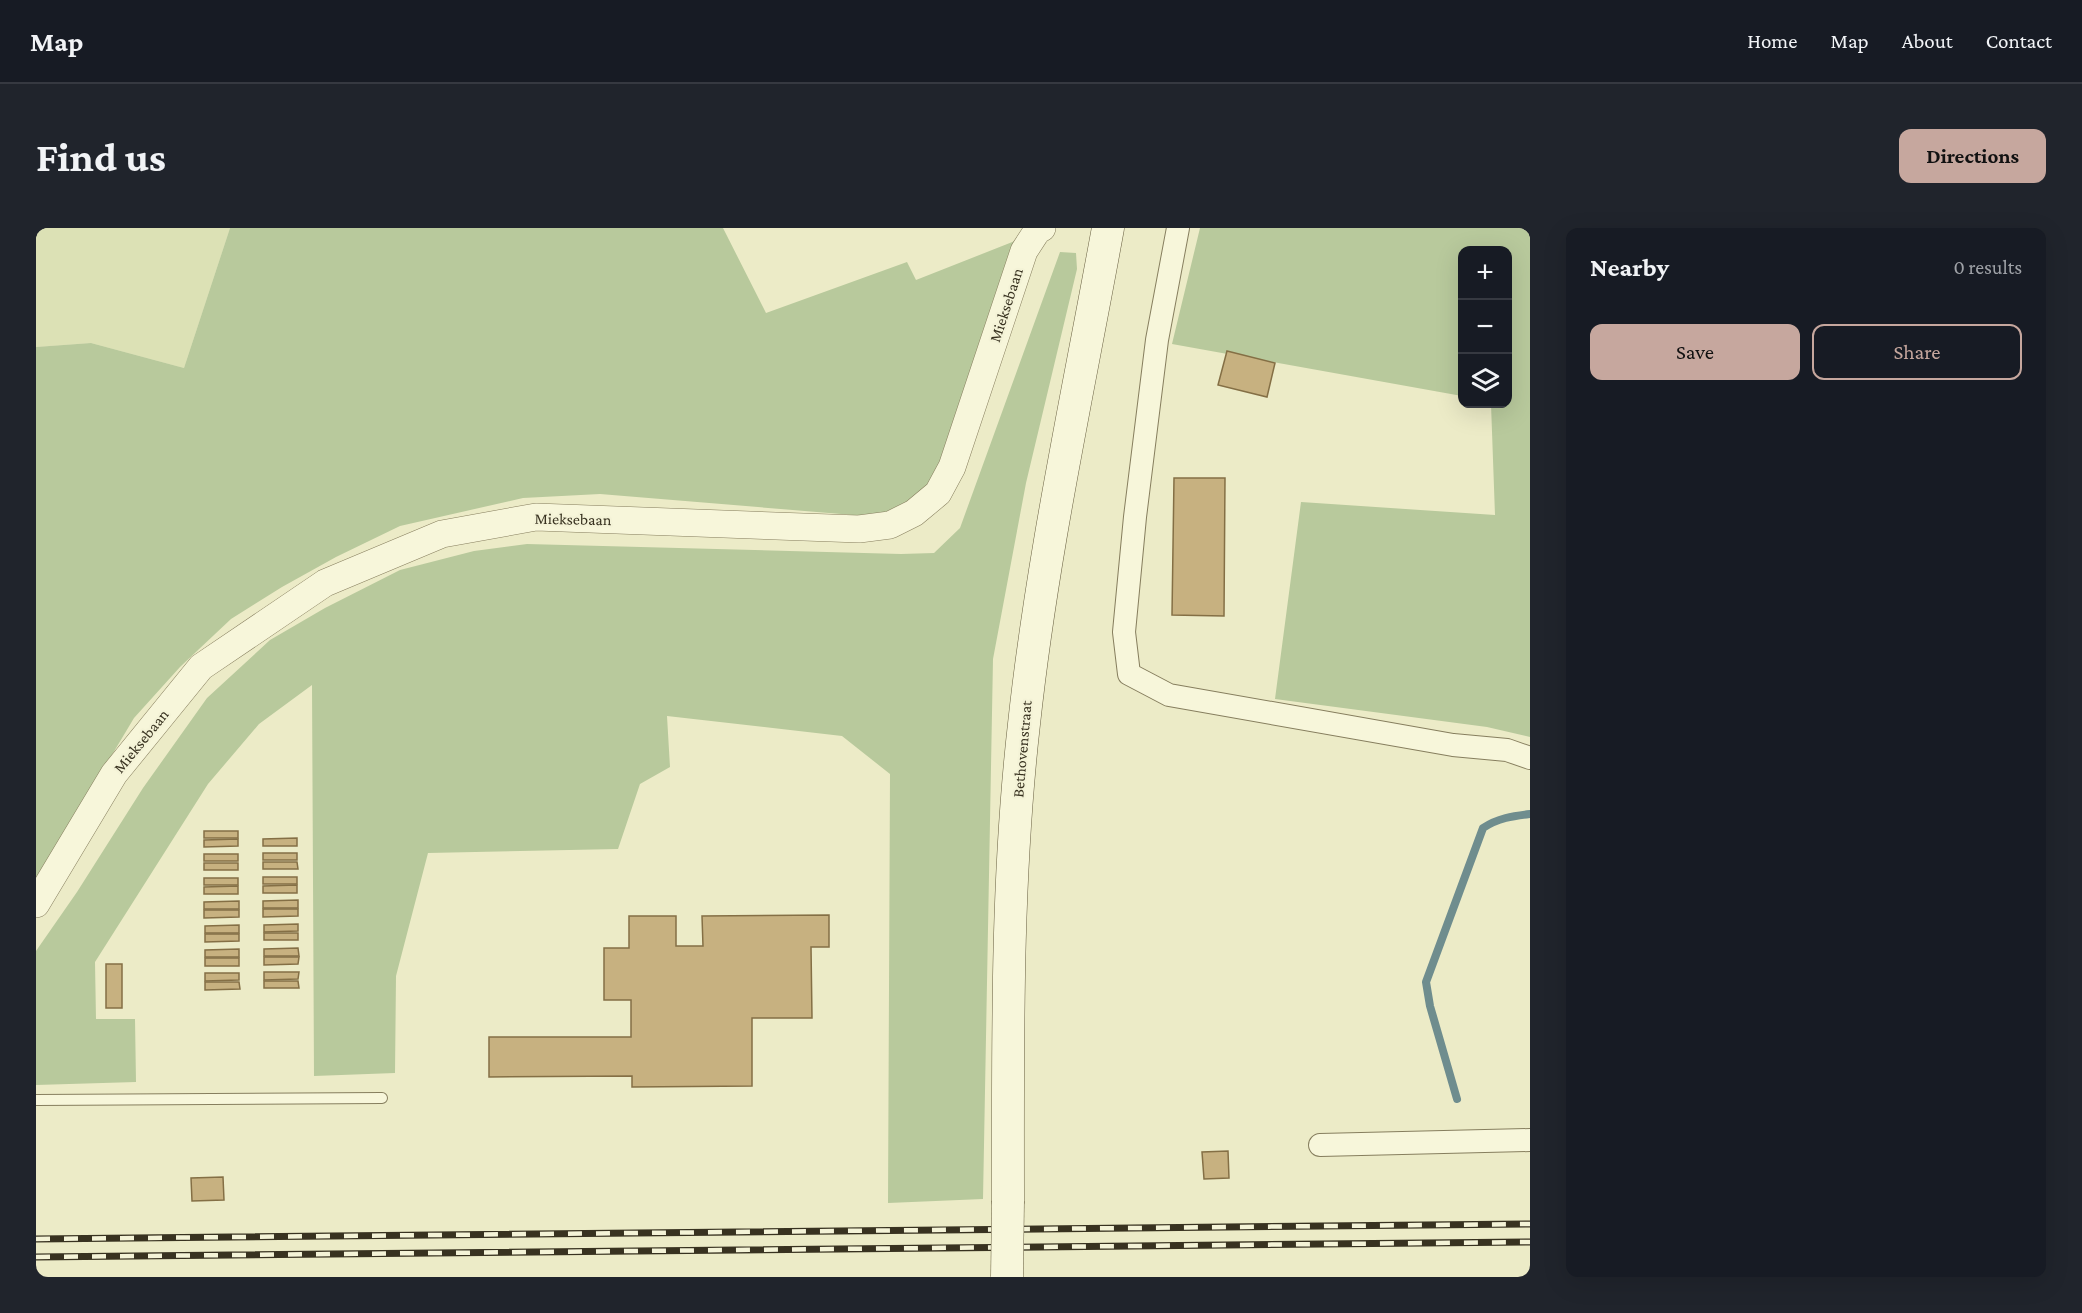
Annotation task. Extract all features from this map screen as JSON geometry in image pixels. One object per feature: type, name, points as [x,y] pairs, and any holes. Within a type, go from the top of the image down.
[{"type":"main road","name":"Bethovenstraat","points":[[1007,1277],[1008,967],[1023,725],[1040,599],[1108,228]]},
{"type":"street","name":"Mieksebaan","points":[[36,904],[114,774],[201,667],[325,583],[442,534],[536,517],[860,529],[890,525],[914,513],[938,493],[952,467],[1024,251],[1037,231],[1042,228]]},
{"type":"street","points":[[1178,228],[1157,340],[1135,517],[1124,632],[1129,674],[1169,695],[1452,745],[1507,750],[1530,758]]},
{"type":"street","points":[[1320,1145],[1530,1140]]},
{"type":"lane","points":[[36,1100],[382,1098]]},
{"type":"green space","points":[[36,228],[230,228],[184,368],[91,343],[36,347]]},
{"type":"green space","points":[[230,228],[723,228],[766,313],[907,262],[916,280],[1020,239],[934,481],[900,509],[865,516],[600,494],[523,498],[400,526],[336,557],[231,619],[180,667],[134,718],[36,882],[36,347],[91,343],[184,368]]},
{"type":"green space","points":[[1200,228],[1530,228],[1530,737],[1487,727],[1275,699],[1301,502],[1495,515],[1491,408],[1512,408],[1512,246],[1458,246],[1458,395],[1172,344]]},
{"type":"green space","points":[[1060,252],[1076,253],[1077,269],[1026,483],[993,659],[983,1199],[888,1203],[890,774],[842,736],[667,716],[670,767],[640,784],[618,849],[428,853],[396,976],[395,1073],[314,1076],[312,685],[259,724],[208,784],[95,962],[96,1019],[135,1019],[136,1082],[36,1085],[36,951],[77,892],[143,788],[207,698],[270,640],[325,608],[400,570],[474,551],[527,544],[934,553],[960,528]]},
{"type":"building","points":[[1227,351],[1275,363],[1267,397],[1218,385]]},
{"type":"building","points":[[1174,478],[1225,478],[1224,616],[1172,615]]},
{"type":"building","points":[[204,831],[238,831],[238,838],[204,838]]},
{"type":"building","points":[[297,838],[297,846],[263,846],[263,839]]},
{"type":"building","points":[[238,839],[238,846],[204,847],[204,840]]},
{"type":"building","points":[[263,853],[297,853],[297,860],[263,860]]},
{"type":"building","points":[[204,854],[238,854],[238,861],[204,861]]},
{"type":"building","points":[[263,862],[297,862],[298,869],[263,869]]},
{"type":"building","points":[[204,863],[238,863],[238,870],[204,870]]},
{"type":"building","points":[[263,877],[297,877],[297,884],[263,884]]},
{"type":"building","points":[[204,878],[238,878],[238,885],[204,885]]},
{"type":"building","points":[[297,885],[297,893],[263,893],[263,886]]},
{"type":"building","points":[[238,886],[238,894],[204,894],[204,887]]},
{"type":"building","points":[[298,900],[298,908],[263,908],[263,901]]},
{"type":"building","points":[[239,901],[239,909],[204,909],[204,902]]},
{"type":"building","points":[[263,909],[298,909],[298,916],[263,917]]},
{"type":"building","points":[[204,910],[239,910],[239,917],[204,918]]},
{"type":"building","points":[[829,915],[829,947],[811,947],[812,1018],[752,1018],[752,1086],[632,1087],[632,1076],[489,1077],[489,1037],[631,1037],[631,1000],[604,1000],[604,948],[629,948],[629,916],[676,916],[676,946],[703,946],[702,916]]},
{"type":"building","points":[[298,924],[298,931],[264,932],[264,925]]},
{"type":"building","points":[[239,925],[239,933],[205,933],[205,926]]},
{"type":"building","points":[[264,933],[298,933],[298,940],[264,940]]},
{"type":"building","points":[[205,934],[239,934],[239,941],[205,942]]},
{"type":"building","points":[[298,948],[299,956],[264,956],[264,949]]},
{"type":"building","points":[[239,949],[239,957],[205,957],[205,950]]},
{"type":"building","points":[[264,957],[299,957],[298,964],[264,965]]},
{"type":"building","points":[[205,958],[239,958],[239,966],[205,966]]},
{"type":"building","points":[[106,964],[122,964],[122,1008],[106,1008]]},
{"type":"building","points":[[264,972],[299,972],[298,979],[264,980]]},
{"type":"building","points":[[205,973],[239,973],[239,980],[205,981]]},
{"type":"building","points":[[264,981],[298,981],[299,988],[264,988]]},
{"type":"building","points":[[205,982],[239,982],[240,989],[205,990]]},
{"type":"building","points":[[1228,1151],[1229,1178],[1204,1179],[1202,1152]]},
{"type":"building","points":[[223,1177],[224,1200],[192,1201],[191,1178]]},
{"type":"waterway","points":[[1457,1099],[1430,1006],[1426,982],[1483,828],[1500,820],[1530,814]]},
{"type":"railway","points":[[36,1239],[1530,1224]]},
{"type":"railway","points":[[36,1257],[1530,1242]]}]
